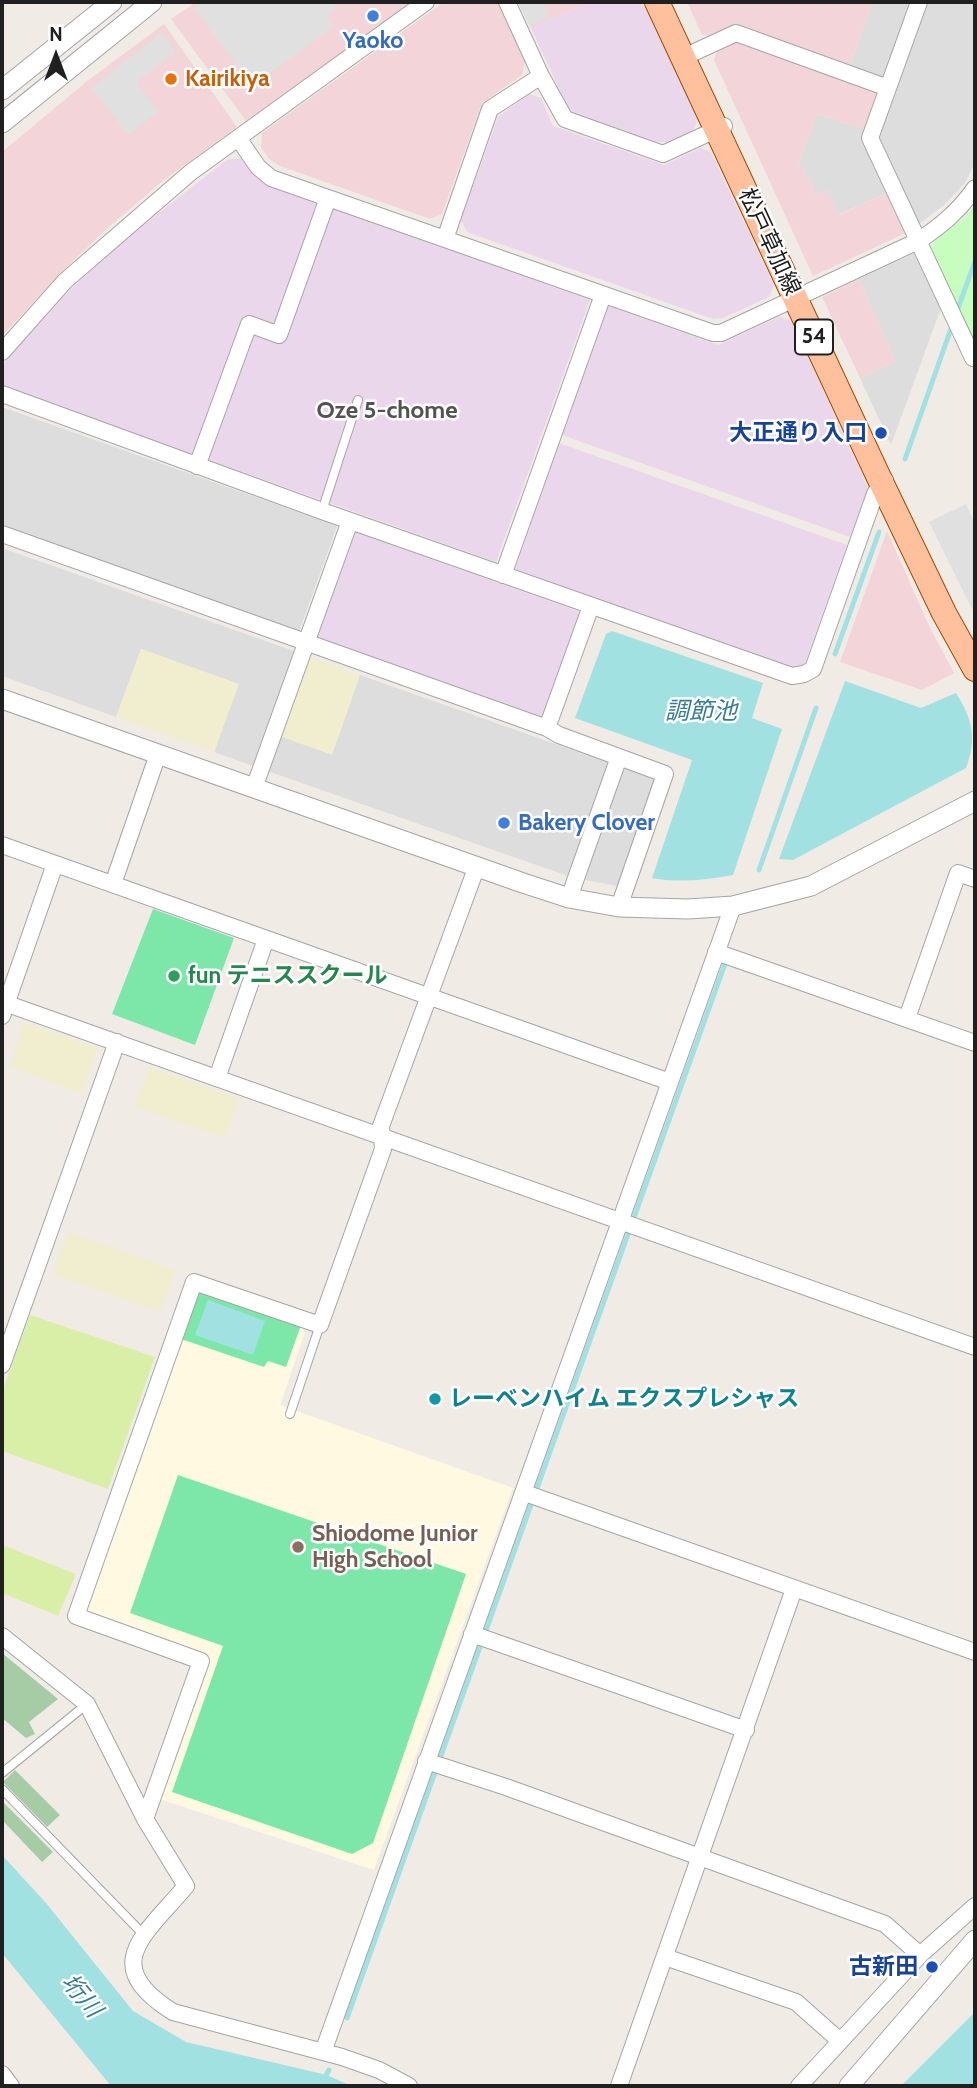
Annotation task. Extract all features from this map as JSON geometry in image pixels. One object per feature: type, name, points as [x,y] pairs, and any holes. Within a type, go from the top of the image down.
[{"type":"main road","name":"松戸草加線","points":[[657,2],[688,55]]},
{"type":"main road","name":"松戸草加線","points":[[670,2],[688,55],[720,127],[886,480],[944,613],[975,669]]},
{"type":"main road","name":"松戸草加線","points":[[886,480],[975,648]]},
{"type":"street","points":[[2,90],[114,2],[130,19]]},
{"type":"street","points":[[2,352],[65,281],[191,172],[426,2]]},
{"type":"street","points":[[508,2],[541,76],[565,119],[663,154],[720,127]]},
{"type":"street","points":[[919,2],[870,138],[974,359]]},
{"type":"street","points":[[2,123],[147,3]]},
{"type":"street","points":[[688,55],[736,33],[888,88]]},
{"type":"street","points":[[445,239],[490,108],[541,76]]},
{"type":"street","points":[[238,138],[258,167],[271,178],[713,333],[721,333],[918,241],[942,226],[958,211],[975,188]]},
{"type":"street","points":[[197,466],[248,324],[279,334],[328,198]]},
{"type":"street","points":[[503,575],[603,295]]},
{"type":"street","points":[[2,394],[350,521],[792,676],[813,669],[886,480]]},
{"type":"street","points":[[254,788],[350,521]]},
{"type":"street","points":[[2,534],[547,728],[559,735],[665,774],[619,906]]},
{"type":"street","points":[[547,728],[591,606]]},
{"type":"street","points":[[2,699],[569,898],[619,906],[688,909],[733,906],[811,887],[975,801]]},
{"type":"street","points":[[113,884],[158,754]]},
{"type":"street","points":[[569,898],[619,757]]},
{"type":"street","points":[[2,845],[670,1082]]},
{"type":"street","points":[[55,864],[3,1007],[117,1042],[975,1347]]},
{"type":"street","points":[[145,1819],[201,1661],[76,1616],[194,1282],[320,1325],[383,1149],[381,1126],[477,866]]},
{"type":"street","points":[[907,1018],[958,873],[975,879]]},
{"type":"street","points":[[323,2052],[472,1634],[629,1223],[670,1082],[733,906]]},
{"type":"street","points":[[217,1077],[266,939]]},
{"type":"street","points":[[716,951],[975,1043]]},
{"type":"street","points":[[2,1365],[117,1042]]},
{"type":"street","points":[[525,1493],[975,1652]]},
{"type":"street","points":[[619,2086],[794,1589]]},
{"type":"street","points":[[472,1634],[746,1730]]},
{"type":"street","points":[[2,1636],[88,1703],[145,1819],[186,1886],[134,1950],[132,1967],[141,1984],[160,2004],[173,2012],[323,2052],[379,2070],[409,2086]]},
{"type":"street","points":[[426,1760],[885,1924],[920,1955]]},
{"type":"street","points":[[799,2086],[920,1955],[975,1906]]},
{"type":"street","points":[[849,2086],[975,1940]]},
{"type":"street","points":[[665,1957],[796,2002],[840,2041]]},
{"type":"street","points":[[2,2074],[12,2086]]},
{"type":"lane","points":[[322,511],[358,400]]},
{"type":"lane","points":[[290,1414],[320,1325]]},
{"type":"lane","points":[[2,1773],[88,1703]]},
{"type":"lane","points":[[2,1789],[145,1936]]},
{"type":"shaded area","points":[[196,2],[411,2],[246,121],[171,19]]},
{"type":"shaded area","points":[[202,2],[331,2],[336,9],[326,16],[334,27],[263,78],[243,75],[194,8]]},
{"type":"shaded area","points":[[444,2],[498,2],[525,62],[522,75],[482,103],[442,214],[430,219],[280,166],[269,159],[261,147],[262,133]]},
{"type":"shaded area","points":[[518,2],[590,2],[531,28]]},
{"type":"shaded area","points":[[518,2],[543,2],[550,17],[530,26]]},
{"type":"shaded area","points":[[590,2],[641,2],[698,119],[693,131],[668,142],[655,142],[575,115],[567,106],[531,28]]},
{"type":"shaded area","points":[[687,2],[873,2],[849,67],[734,27],[712,36],[702,35]]},
{"type":"shaded area","points":[[873,2],[911,2],[883,79],[849,67]]},
{"type":"shaded area","points":[[926,2],[975,2],[975,162],[965,183],[944,205],[918,225],[878,135]]},
{"type":"shaded area","points":[[164,24],[237,127],[165,179],[110,226],[61,272],[2,336],[2,152],[86,82]]},
{"type":"shaded area","points":[[162,32],[176,52],[137,82],[158,112],[128,135],[91,88]]},
{"type":"shaded area","points":[[736,42],[879,92],[865,129],[817,114],[798,165],[803,168],[816,195],[827,190],[839,215],[887,193],[906,233],[813,276],[714,60],[717,50]]},
{"type":"shaded area","points":[[529,94],[541,98],[553,126],[664,165],[701,148],[711,152],[774,285],[769,297],[723,318],[713,319],[467,232],[461,220],[498,117]]},
{"type":"shaded area","points":[[817,114],[865,129],[862,139],[887,193],[838,215],[827,190],[816,195],[803,168],[798,165]]},
{"type":"shaded area","points":[[228,159],[241,159],[266,185],[319,204],[275,326],[243,316],[193,455],[2,387],[2,365],[74,286],[129,236]]},
{"type":"shaded area","points":[[332,208],[590,300],[496,562],[206,459],[251,332],[284,343]]},
{"type":"shaded area","points":[[915,253],[941,308],[891,445],[860,378],[895,361],[859,279]]},
{"type":"shaded area","points":[[859,279],[895,361],[860,378],[822,297]]},
{"type":"shaded area","points":[[608,306],[718,345],[779,317],[792,321],[868,488],[850,537],[562,435]]},
{"type":"shaded area","points":[[2,407],[337,526],[299,632],[2,527]]},
{"type":"shaded area","points":[[559,443],[847,545],[802,671],[515,569]]},
{"type":"shaded area","points":[[966,504],[975,523],[975,608],[972,609],[929,522]]},
{"type":"shaded area","points":[[887,531],[929,626],[954,673],[922,690],[840,662]]},
{"type":"shaded area","points":[[355,532],[580,612],[542,718],[317,638]]},
{"type":"shaded area","points":[[2,548],[294,651],[253,766],[214,752],[238,684],[141,649],[116,717],[2,676]]},
{"type":"shaded area","points":[[141,649],[239,684],[214,752],[116,717]]},
{"type":"shaded area","points":[[308,656],[360,675],[332,755],[280,736]]},
{"type":"shaded area","points":[[360,675],[612,764],[571,877],[267,771],[280,736],[332,754]]},
{"type":"shaded area","points":[[621,767],[656,779],[617,886],[581,879]]},
{"type":"shaded area","points":[[24,1022],[97,1048],[81,1093],[10,1067]]},
{"type":"shaded area","points":[[149,1067],[239,1099],[225,1138],[135,1107]]},
{"type":"shaded area","points":[[68,1232],[175,1270],[160,1312],[52,1274]]},
{"type":"shaded area","name":"Shiodome Junior High School","points":[[195,1295],[303,1327],[305,1333],[280,1405],[513,1488],[374,1870],[160,1799],[209,1655],[86,1612],[84,1606]]},
{"type":"green space","points":[[975,204],[975,344],[972,343],[931,252],[933,242],[964,218]]},
{"type":"green space","name":"fun テニススクール","points":[[153,909],[234,938],[195,1045],[112,1014]]},
{"type":"green space","points":[[205,1291],[301,1325],[286,1367],[268,1361],[264,1367],[181,1339],[196,1293]]},
{"type":"green space","points":[[30,1315],[155,1357],[108,1489],[2,1451],[2,1392]]},
{"type":"green space","points":[[178,1475],[466,1574],[373,1843],[352,1854],[172,1792],[223,1646],[130,1613]]},
{"type":"green space","points":[[2,1545],[76,1574],[58,1616],[2,1593]]},
{"type":"green space","points":[[2,1653],[58,1699],[29,1722],[35,1734],[26,1738],[2,1718]]},
{"type":"green space","points":[[15,1770],[60,1815],[47,1827],[3,1782]]},
{"type":"green space","points":[[2,1801],[53,1852],[42,1862],[2,1820]]},
{"type":"water","name":"調節池","points":[[612,631],[763,683],[752,718],[782,729],[733,875],[692,880],[652,878],[692,760],[575,718],[606,634]]},
{"type":"water","points":[[845,681],[921,708],[956,693],[972,730],[966,768],[793,860],[779,859]]},
{"type":"water","points":[[208,1300],[265,1321],[253,1355],[195,1335]]},
{"type":"water","name":"垳川","points":[[2,1855],[46,1903],[133,2011],[186,2042],[327,2075],[351,2086],[111,2086],[2,1953]]},
{"type":"water","points":[[975,2012],[975,2086],[901,2086]]},
{"type":"waterway","points":[[956,314],[975,261]]},
{"type":"waterway","points":[[905,459],[953,323]]},
{"type":"waterway","points":[[835,654],[879,532]]},
{"type":"waterway","points":[[759,870],[816,708]]},
{"type":"waterway","points":[[347,2018],[726,961]]},
{"type":"waterway","points":[[320,2086],[329,2070]]},
{"type":"place","name":"Yaoko","points":[[373,16]]},
{"type":"place","name":"Kairikiya","points":[[171,79]]},
{"type":"place","name":"大正通り入口","points":[[881,433]]},
{"type":"place","name":"Bakery Clover","points":[[504,823]]},
{"type":"place","name":"fun テニススクール","points":[[174,976]]},
{"type":"place","name":"レーベンハイム エクスプレシャス","points":[[435,1399]]},
{"type":"place","name":"Shiodome Junior High School","points":[[298,1547]]},
{"type":"place","name":"古新田","points":[[932,1967]]},
{"type":"district","name":"Oze 5-chome","points":[[387,411]]}]
